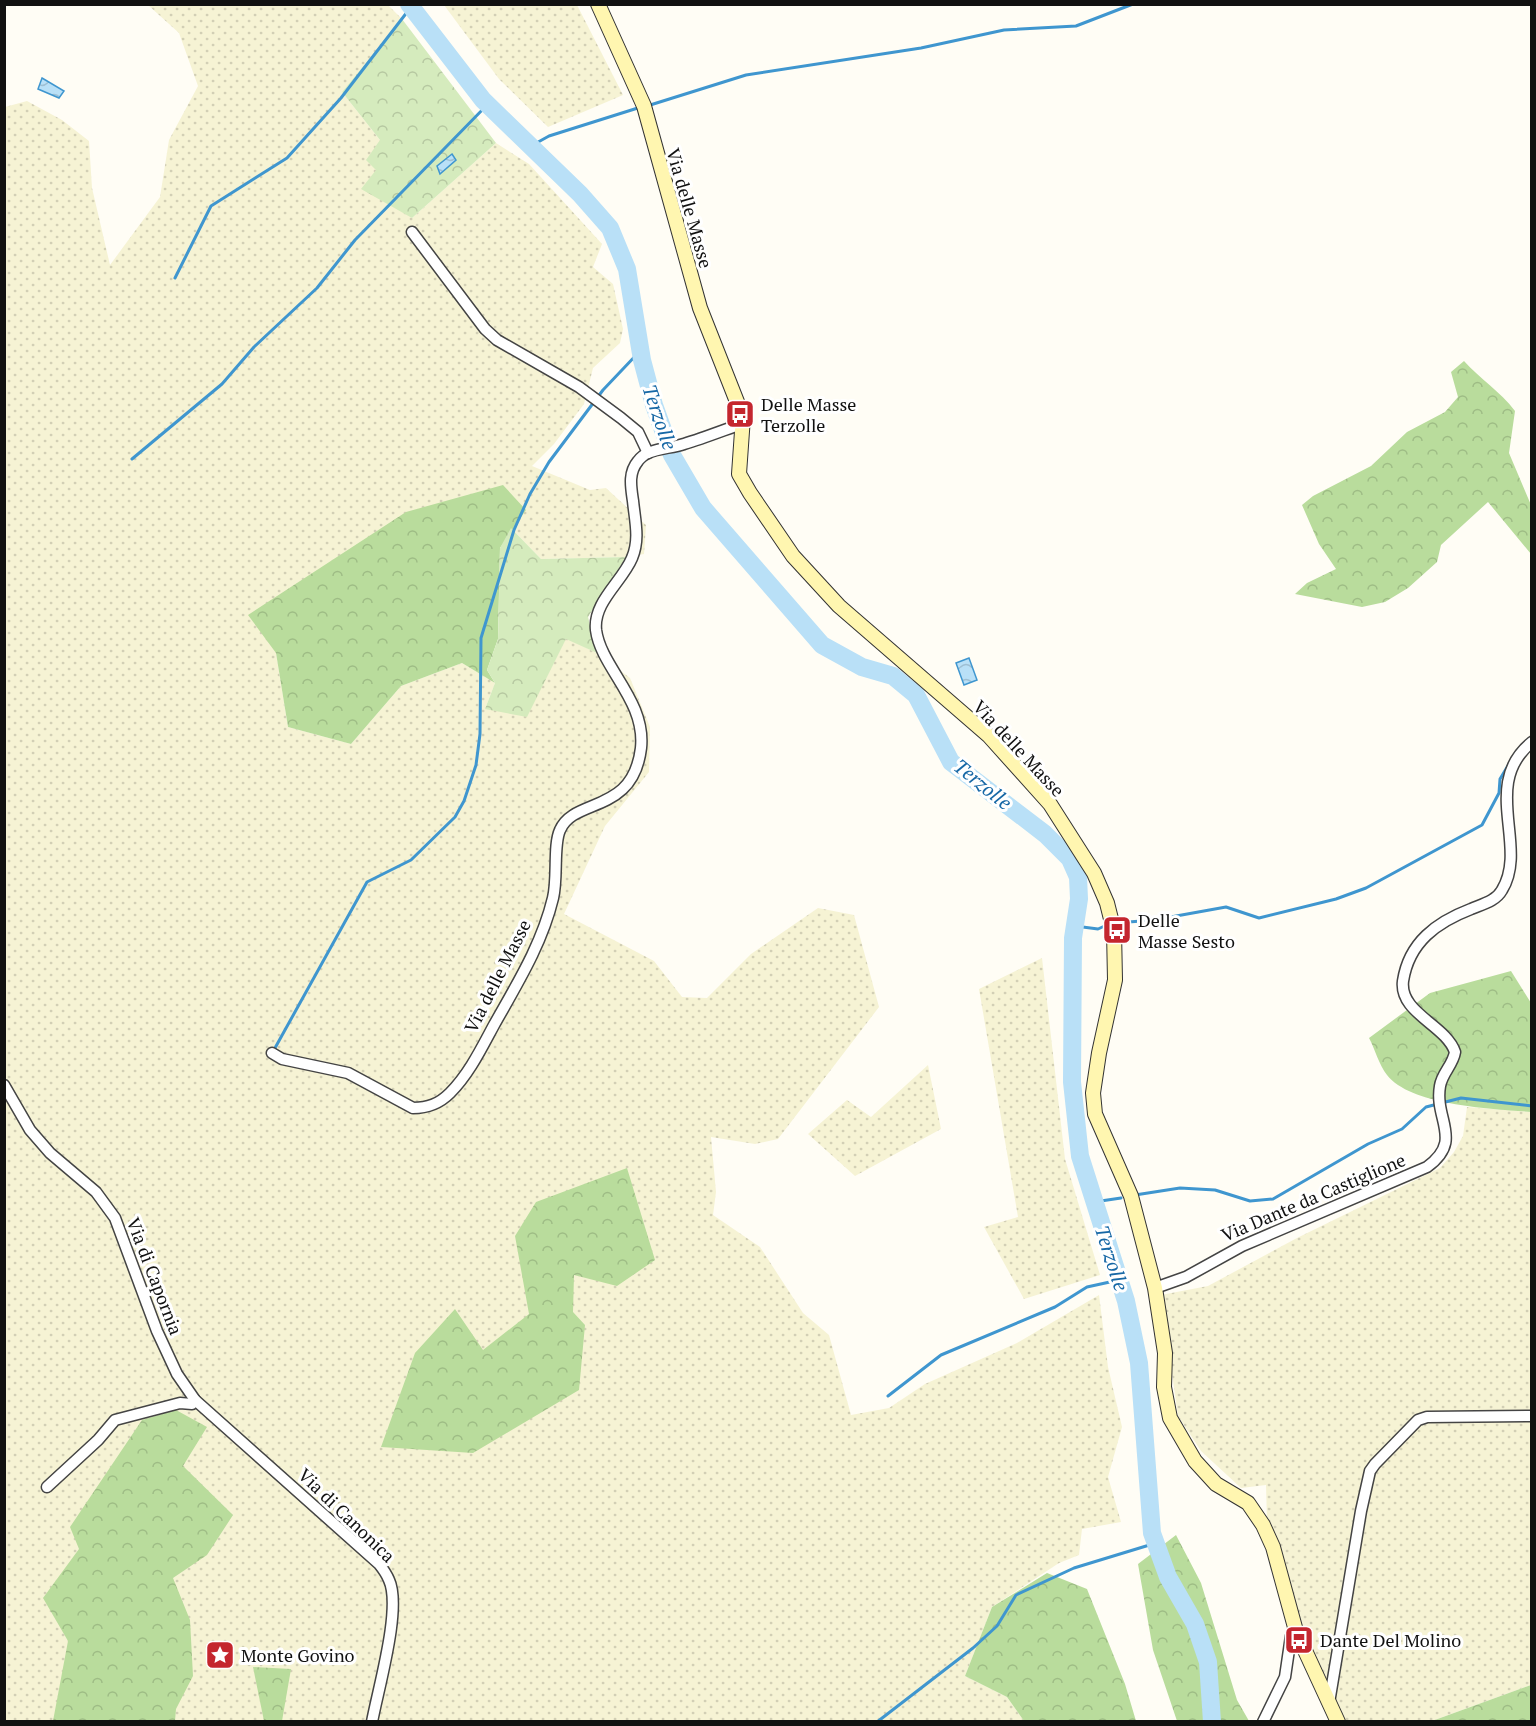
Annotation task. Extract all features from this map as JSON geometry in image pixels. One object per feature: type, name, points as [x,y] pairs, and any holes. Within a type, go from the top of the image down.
[{"type":"street","name":"Via delle Masse","points":[[598,4],[644,106],[700,308],[744,423],[739,474],[793,556],[840,606],[989,736],[1050,804],[1094,873],[1107,903],[1115,938],[1115,980],[1093,1093],[1095,1114],[1131,1196],[1155,1288]]},
{"type":"street","points":[[412,232],[485,329],[497,340],[579,387],[621,418],[638,432],[650,452],[682,445],[744,423]]},
{"type":"street","name":"Via delle Masse","points":[[272,1053],[282,1059],[348,1073],[413,1108],[426,1108],[437,1103],[449,1095],[466,1075],[540,939],[553,898],[560,829],[568,819],[614,798],[623,789],[641,747],[636,712],[604,651],[596,629],[604,602],[626,570],[635,552],[638,539],[631,476],[638,461],[650,452]]},
{"type":"street","name":"Via Dante da Castiglione","points":[[1155,1288],[1186,1277],[1242,1246],[1427,1167],[1439,1157],[1446,1144],[1440,1090],[1455,1052],[1448,1038],[1410,1005],[1403,992],[1403,980],[1411,956],[1422,938],[1447,918],[1496,898],[1503,890],[1509,856],[1506,783],[1517,760],[1532,742]]},
{"type":"street","name":"Via di Capornia","points":[[4,1085],[30,1131],[50,1153],[96,1192],[115,1218],[157,1331],[177,1374]]},
{"type":"street","points":[[1155,1288],[1165,1353],[1164,1387],[1170,1418],[1195,1461],[1216,1484],[1248,1503],[1263,1525],[1273,1547],[1296,1631],[1338,1722]]},
{"type":"street","name":"Via di Canonica","points":[[177,1374],[195,1400],[379,1564],[390,1581],[393,1602],[392,1620],[372,1722]]},
{"type":"street","points":[[47,1487],[98,1440],[115,1420],[180,1403],[192,1404],[195,1400]]},
{"type":"street","points":[[1329,1704],[1361,1511],[1370,1471],[1418,1420],[1427,1417],[1532,1416]]},
{"type":"street","points":[[1263,1722],[1285,1677],[1291,1636],[1296,1631]]},
{"type":"shaded area","points":[[148,5],[388,5],[402,19],[342,92],[380,140],[376,170],[412,218],[496,143],[529,164],[602,244],[593,267],[613,284],[623,329],[620,343],[593,368],[584,404],[554,444],[532,466],[590,490],[606,488],[646,525],[644,554],[626,557],[541,559],[511,528],[526,510],[276,653],[288,727],[351,744],[401,686],[462,663],[495,683],[485,709],[538,694],[566,638],[597,653],[630,678],[650,727],[649,772],[605,826],[564,914],[654,961],[682,997],[707,998],[751,954],[818,908],[854,915],[879,1007],[778,1139],[755,1144],[711,1137],[716,1192],[713,1215],[760,1247],[803,1313],[829,1335],[851,1415],[889,1408],[925,1384],[1017,1343],[1099,1295],[1108,1367],[1122,1427],[1108,1477],[1121,1522],[1082,1529],[1079,1555],[1059,1563],[992,1607],[965,1676],[1007,1697],[1024,1721],[5,1722],[5,107],[27,101],[62,120],[89,141],[92,188],[110,265],[160,197],[169,140],[198,86],[179,33]]},
{"type":"shaded area","points":[[444,5],[577,5],[623,95],[548,127],[499,79]]},
{"type":"shaded area","points":[[1042,958],[1065,1159],[1100,1275],[1024,1299],[984,1227],[1018,1217],[979,989]]},
{"type":"shaded area","points":[[928,1065],[941,1129],[855,1176],[808,1134],[847,1100],[871,1117]]},
{"type":"shaded area","points":[[1467,1107],[1531,1112],[1531,1685],[1432,1721],[1338,1721],[1296,1631],[1267,1521],[1266,1485],[1241,1488],[1201,1451],[1178,1416],[1161,1295],[1208,1286],[1297,1238],[1440,1168],[1454,1152],[1463,1136]]},
{"type":"green space","points":[[402,19],[496,143],[412,218],[361,189],[376,170],[366,160],[380,140],[342,92]]},
{"type":"green space","points":[[1464,361],[1515,411],[1509,453],[1531,505],[1531,554],[1488,502],[1441,545],[1437,562],[1408,588],[1385,602],[1362,607],[1295,594],[1307,583],[1336,569],[1319,544],[1302,505],[1313,496],[1371,466],[1407,432],[1445,412],[1458,397],[1451,372]]},
{"type":"green space","points":[[503,485],[526,510],[500,548],[498,639],[487,670],[495,683],[462,663],[401,686],[351,744],[288,727],[276,653],[248,615],[406,512]]},
{"type":"green space","points":[[511,528],[541,559],[626,557],[588,617],[597,653],[566,639],[527,717],[485,709],[495,683],[487,670],[498,639],[500,548]]},
{"type":"green space","points":[[1511,971],[1531,1003],[1531,1112],[1433,1100],[1399,1085],[1387,1075],[1369,1038],[1430,993]]},
{"type":"green space","points":[[627,1168],[655,1260],[617,1286],[574,1275],[573,1312],[585,1325],[579,1390],[473,1453],[381,1447],[415,1353],[455,1309],[483,1350],[529,1314],[515,1236],[536,1202]]},
{"type":"green space","points":[[176,1410],[207,1427],[183,1466],[233,1515],[207,1555],[173,1578],[190,1620],[193,1676],[176,1709],[175,1721],[53,1721],[68,1641],[43,1598],[79,1549],[70,1527],[142,1420]]},
{"type":"green space","points":[[1176,1535],[1201,1583],[1237,1700],[1249,1721],[1177,1721],[1153,1650],[1138,1564]]},
{"type":"green space","points":[[1047,1573],[1087,1589],[1125,1684],[1136,1721],[1024,1721],[1007,1697],[965,1676],[992,1607]]},
{"type":"green space","points":[[253,1667],[291,1669],[282,1721],[264,1721]]},
{"type":"green space","points":[[1531,1685],[1531,1721],[1432,1721]]},
{"type":"water","points":[[42,78],[64,91],[59,98],[38,89]]},
{"type":"water","points":[[452,154],[456,160],[440,174],[437,166]]},
{"type":"water","points":[[969,658],[977,680],[964,685],[956,663]]},
{"type":"waterway","name":"Terzolle","points":[[409,4],[483,100],[580,194],[610,228],[627,269],[642,360],[654,405],[672,455],[703,508],[822,645],[862,667],[893,676],[916,695],[951,762],[1045,834],[1070,859],[1078,877],[1079,899],[1073,938],[1072,1082],[1080,1156],[1126,1301],[1139,1363],[1152,1533],[1168,1577],[1195,1624],[1208,1662],[1212,1722]]},
{"type":"waterway","points":[[647,106],[746,75],[921,48],[1004,30],[1076,26],[1133,4]]},
{"type":"waterway","points":[[175,278],[211,206],[287,158],[341,98],[411,7]]},
{"type":"waterway","points":[[132,459],[222,384],[254,347],[317,288],[355,240],[488,104]]},
{"type":"waterway","points":[[531,146],[549,136],[641,107]]},
{"type":"waterway","points":[[275,1048],[367,882],[411,860],[455,817],[464,801],[476,765],[480,734],[481,638],[514,530],[530,494],[549,462],[603,390],[640,351]]},
{"type":"waterway","points":[[1116,923],[1154,920],[1226,907],[1259,918],[1336,899],[1366,888],[1482,825],[1499,793],[1500,779],[1509,764]]},
{"type":"waterway","points":[[1075,926],[1098,929],[1109,924]]},
{"type":"waterway","points":[[1135,1195],[1180,1188],[1215,1190],[1250,1201],[1273,1199],[1368,1144],[1402,1129],[1426,1107],[1461,1098],[1532,1106]]},
{"type":"waterway","points":[[1094,1202],[1121,1198]]},
{"type":"waterway","points":[[888,1396],[941,1355],[1055,1307],[1087,1287],[1119,1280]]},
{"type":"waterway","points":[[877,1722],[973,1648],[997,1626],[1016,1595],[1074,1568],[1156,1543]]},
{"type":"place","name":"Delle Masse Terzolle","points":[[740,414]]},
{"type":"place","name":"Delle Masse Sesto","points":[[1117,930]]},
{"type":"place","name":"Dante Del Molino","points":[[1299,1640]]},
{"type":"place","name":"Monte Govino","points":[[220,1655]]}]
